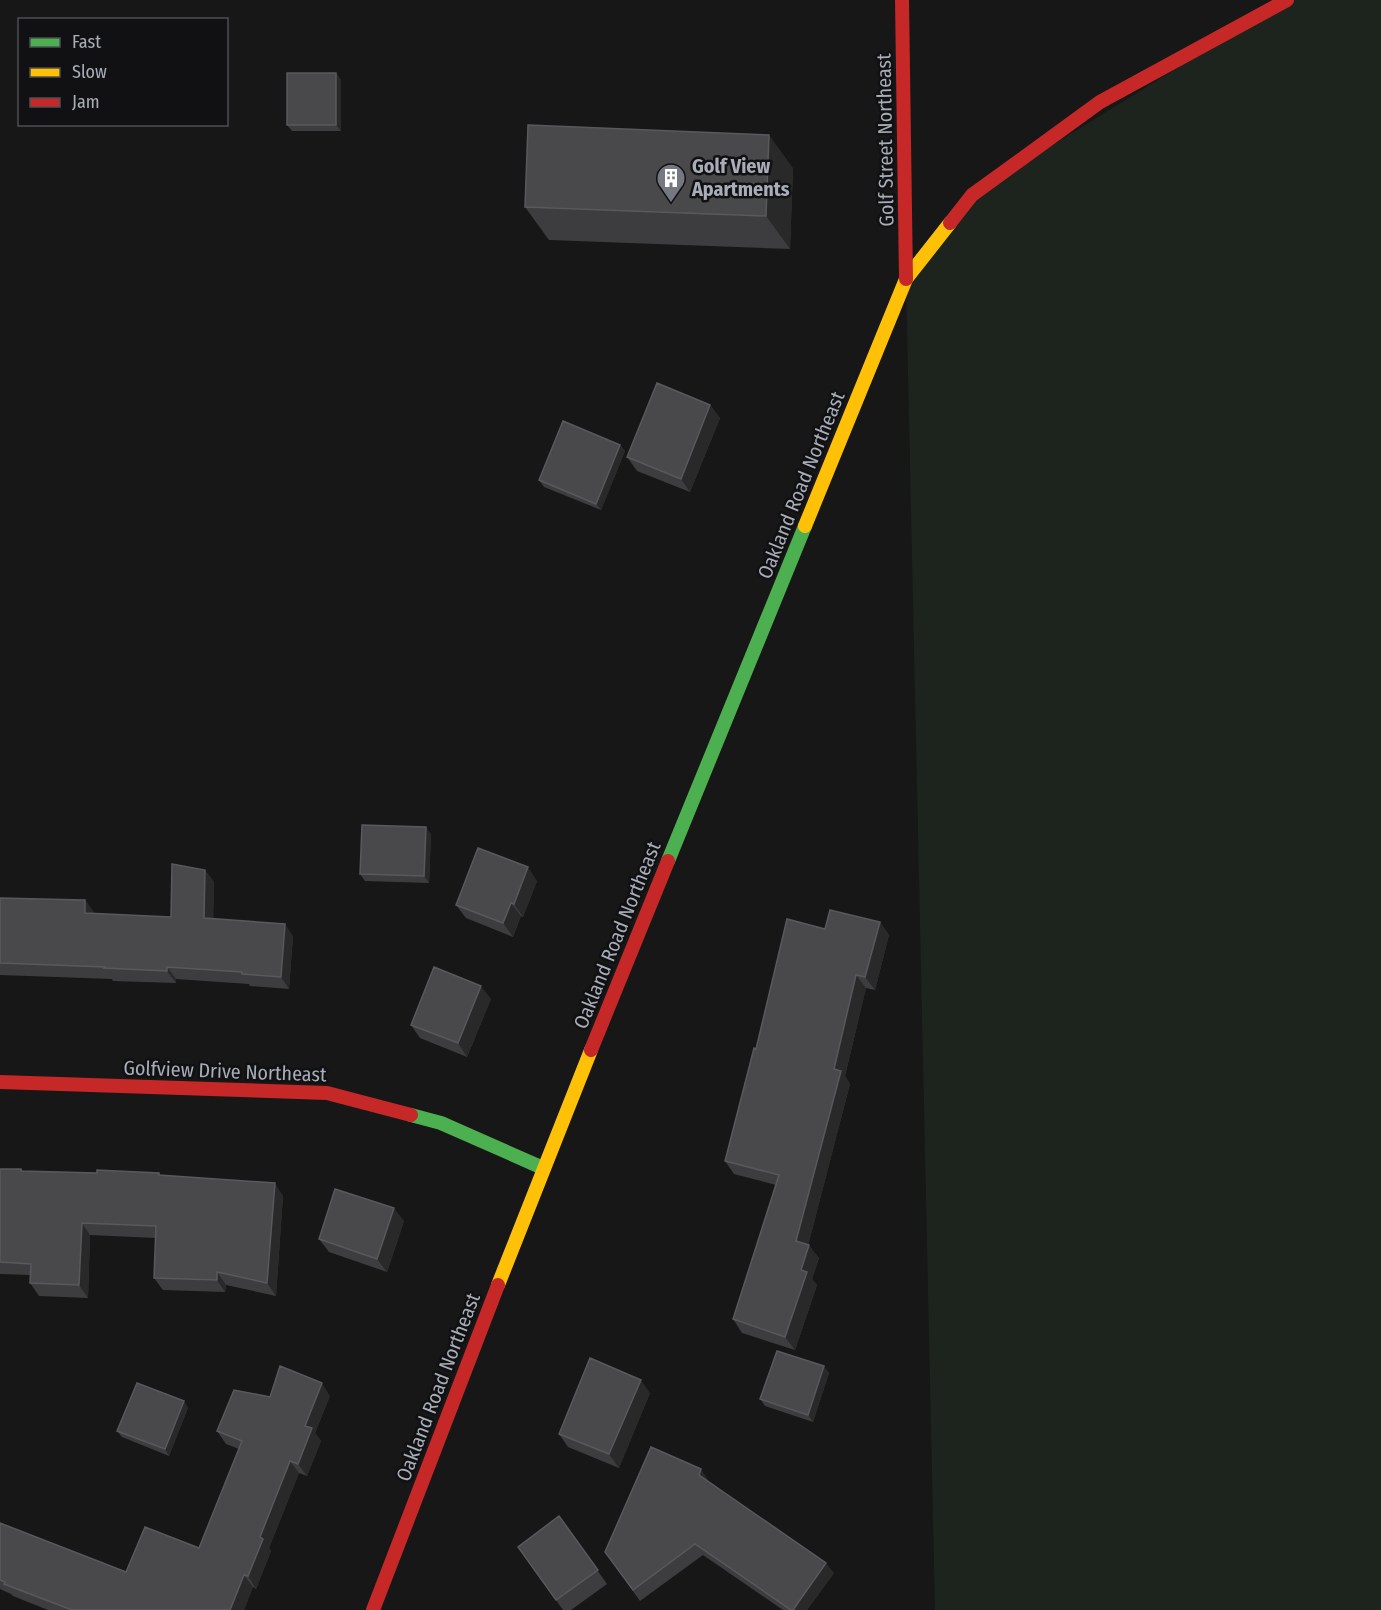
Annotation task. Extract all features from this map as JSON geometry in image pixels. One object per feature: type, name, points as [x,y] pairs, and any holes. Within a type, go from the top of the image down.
[{"type":"main road","name":"Golf Street Northeast","points":[[902,0],[906,279]]},
{"type":"main road","points":[[906,279],[972,195],[1100,102],[1287,0]]},
{"type":"main road","name":"Oakland Road Northeast","points":[[373,1610],[543,1168],[906,279]]},
{"type":"main road","name":"Golfview Drive Northeast","points":[[0,1082],[327,1093],[441,1123],[543,1168]]},
{"type":"shaded area","points":[[1287,0],[1381,0],[1381,1610],[935,1610],[906,279],[972,195]]},
{"type":"building","points":[[287,73],[336,73],[336,125],[287,125]]},
{"type":"building","points":[[528,125],[769,135],[766,216],[525,207]]},
{"type":"building","points":[[657,383],[710,405],[681,479],[627,457]]},
{"type":"building","points":[[563,421],[620,445],[596,504],[539,480]]},
{"type":"building","points":[[362,825],[426,827],[424,876],[360,874]]},
{"type":"building","points":[[478,848],[528,867],[514,904],[511,903],[503,923],[456,905]]},
{"type":"building","points":[[172,864],[205,870],[204,918],[285,924],[281,977],[167,967],[167,971],[0,963],[0,898],[85,900],[85,913],[171,917]]},
{"type":"building","points":[[830,910],[880,922],[865,977],[856,975],[834,1069],[841,1071],[796,1241],[809,1245],[801,1270],[807,1272],[785,1337],[733,1319],[779,1175],[725,1161],[754,1048],[756,1049],[787,919],[825,929]]},
{"type":"building","points":[[434,967],[481,986],[458,1043],[411,1025]]},
{"type":"building","points":[[0,1169],[159,1173],[159,1175],[275,1183],[267,1283],[217,1272],[217,1280],[154,1278],[156,1226],[82,1223],[79,1285],[30,1283],[31,1264],[0,1262]]},
{"type":"building","points":[[335,1189],[394,1208],[377,1259],[319,1239]]},
{"type":"building","points":[[777,1351],[824,1366],[808,1415],[760,1399]]},
{"type":"building","points":[[590,1358],[641,1380],[609,1454],[559,1434]]},
{"type":"building","points":[[280,1366],[322,1383],[305,1426],[312,1428],[298,1464],[290,1461],[260,1537],[263,1539],[248,1576],[244,1575],[230,1610],[72,1610],[4,1584],[5,1582],[0,1580],[0,1523],[126,1572],[145,1527],[199,1548],[242,1441],[217,1431],[234,1390],[270,1397]]},
{"type":"building","points":[[137,1383],[184,1401],[165,1449],[117,1431]]},
{"type":"building","points":[[651,1447],[701,1469],[699,1475],[826,1563],[793,1610],[695,1544],[633,1590],[605,1552]]},
{"type":"building","points":[[559,1516],[598,1570],[556,1600],[518,1547]]},
{"type":"traffic: fast","points":[[668,861],[805,526]]},
{"type":"traffic: fast","points":[[411,1115],[441,1123],[543,1168]]},
{"type":"traffic: slow","points":[[805,526],[906,279],[950,223]]},
{"type":"traffic: slow","points":[[498,1285],[591,1050]]},
{"type":"traffic: jam","points":[[902,0],[906,279]]},
{"type":"traffic: jam","points":[[950,223],[972,195],[1100,102],[1287,0]]},
{"type":"traffic: jam","points":[[591,1050],[668,861]]},
{"type":"traffic: jam","points":[[0,1082],[327,1093],[411,1115]]},
{"type":"traffic: jam","points":[[373,1610],[498,1285]]},
{"type":"place","name":"Golf View Apartments","points":[[671,204]]}]
